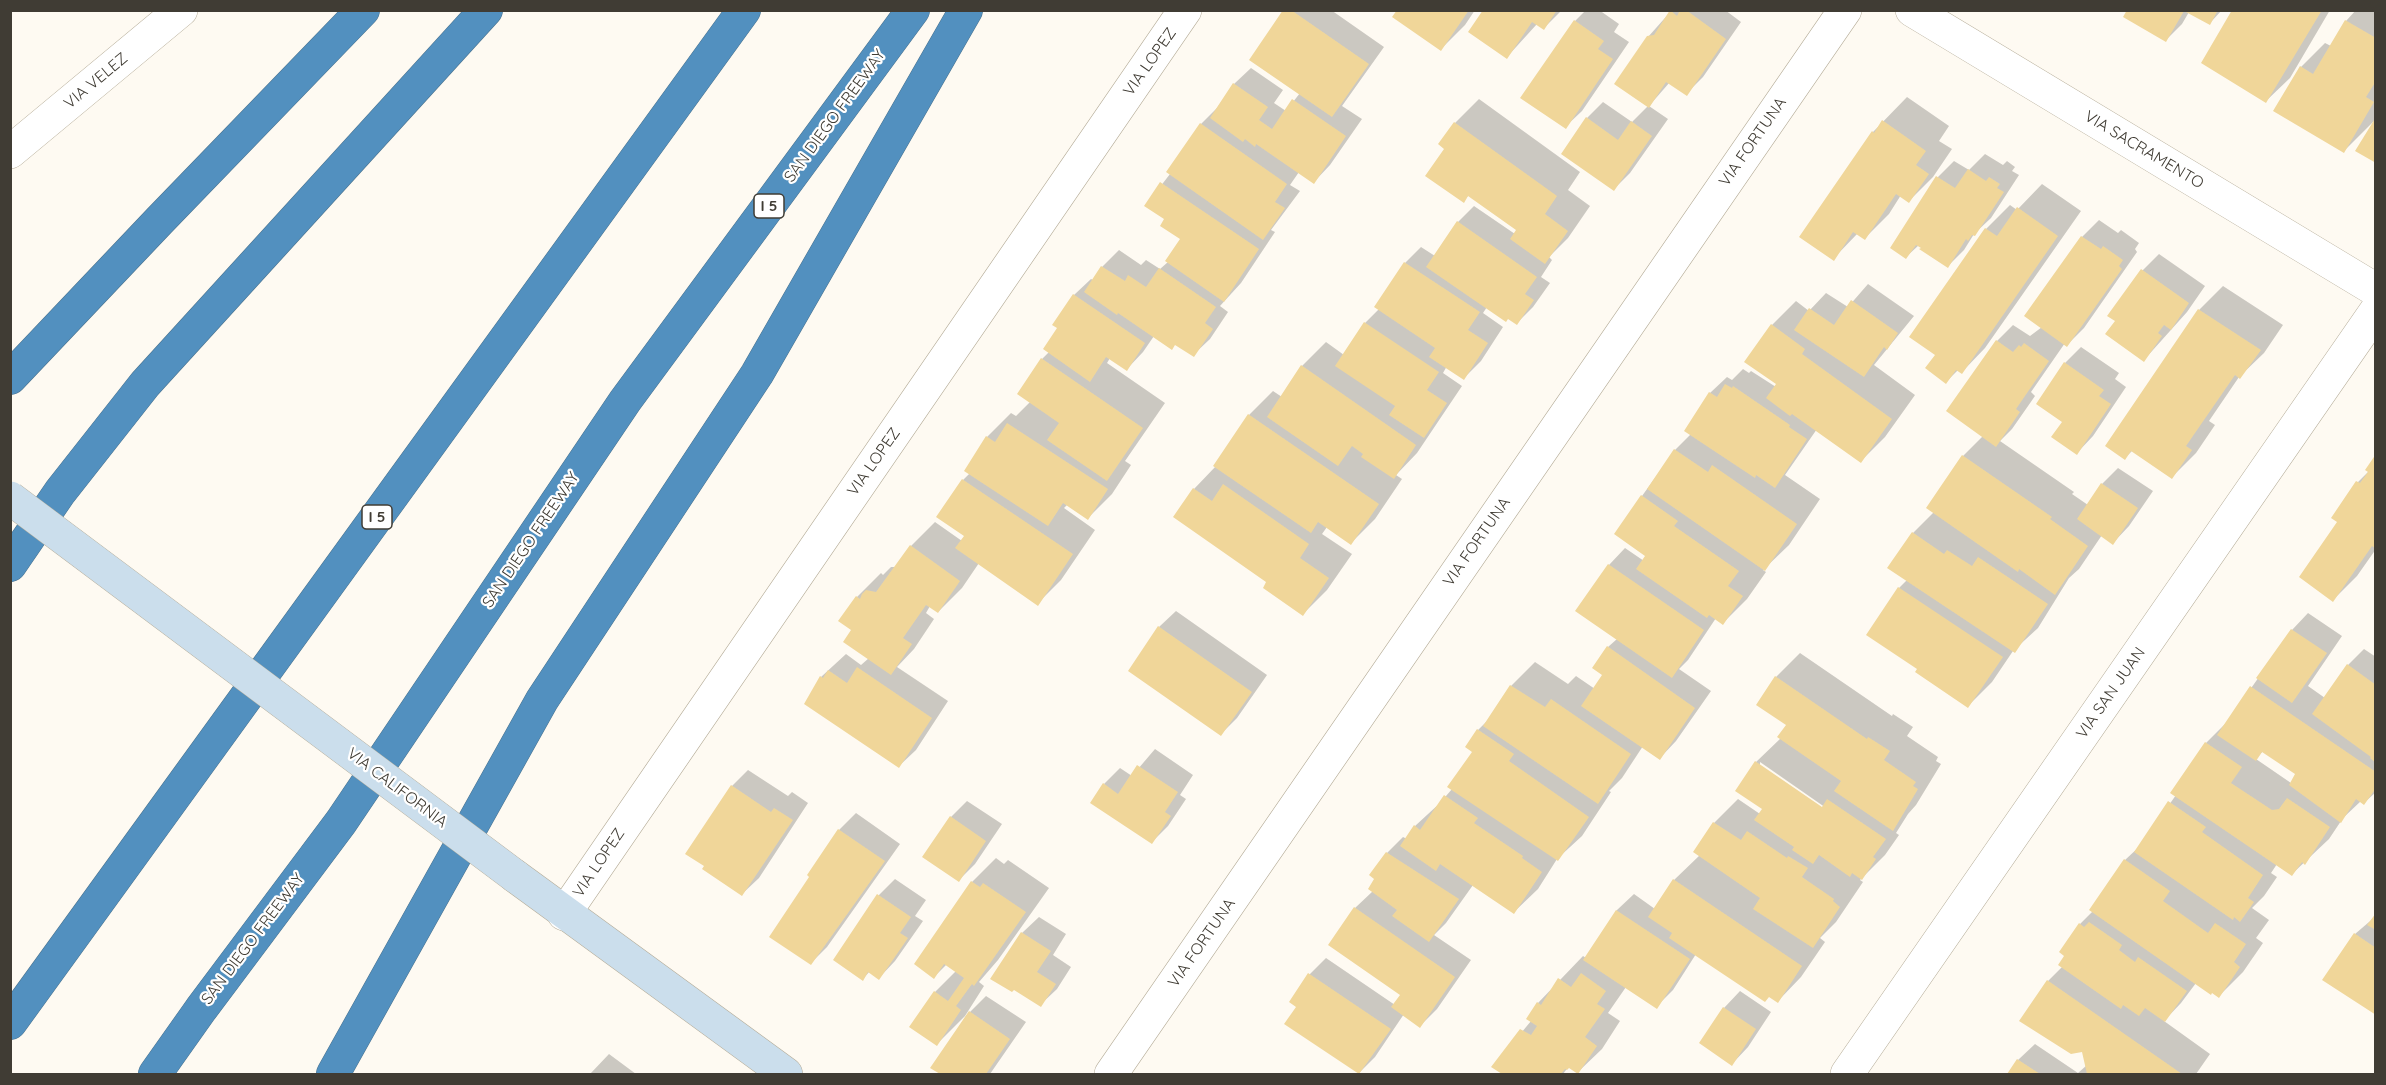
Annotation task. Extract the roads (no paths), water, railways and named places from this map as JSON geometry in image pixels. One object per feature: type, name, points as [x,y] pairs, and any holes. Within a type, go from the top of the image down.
[{"type":"highway","points":[[10,378],[363,10]]},
{"type":"highway","points":[[10,565],[60,492],[145,384],[486,10]]},
{"type":"highway","name":"I 5","points":[[10,1023],[744,10]]},
{"type":"highway","name":"SAN DIEGO FREEWAY","points":[[155,1074],[341,822],[625,401],[913,10]]},
{"type":"highway","points":[[333,1074],[542,700],[692,469],[757,374],[966,10]]},
{"type":"main road","name":"VIA CALIFORNIA","points":[[10,498],[564,914],[786,1074]]},
{"type":"street","name":"VIA VELEZ","points":[[10,152],[181,10]]},
{"type":"street","name":"VIA LOPEZ","points":[[564,914],[1185,10]]},
{"type":"street","name":"VIA FORTUNA","points":[[1111,1074],[1845,10]]},
{"type":"street","name":"VIA SACRAMENTO","points":[[1926,14],[2376,290]]},
{"type":"street","name":"VIA SAN JUAN","points":[[1847,1074],[2376,310]]}]
